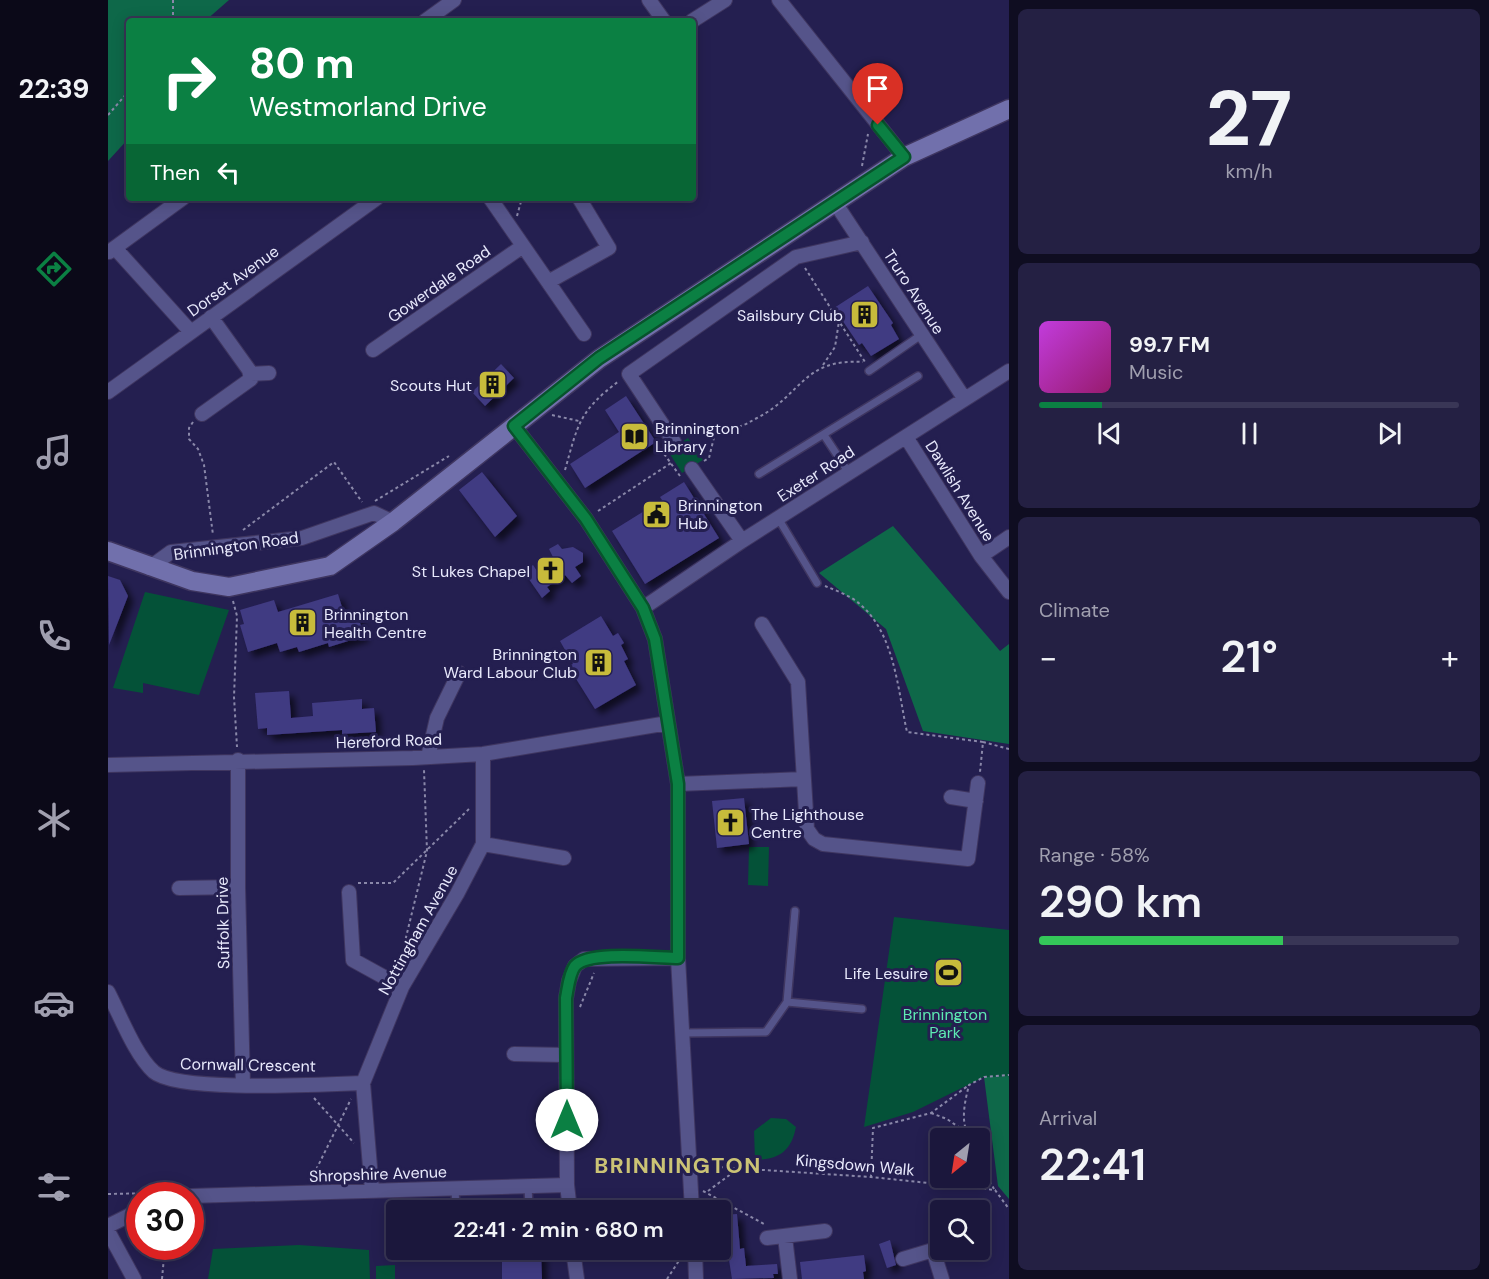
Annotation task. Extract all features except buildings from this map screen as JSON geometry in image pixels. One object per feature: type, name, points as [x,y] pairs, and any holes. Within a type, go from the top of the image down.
[{"type":"street","points":[[429,18],[454,0]]},
{"type":"street","points":[[649,0],[662,18]]},
{"type":"street","points":[[696,18],[725,0]]},
{"type":"street","points":[[779,0],[904,157]]},
{"type":"street","name":"Brinnington Road","points":[[108,551],[192,582],[230,587],[330,566],[393,522],[599,358],[836,204],[904,157],[1009,109]]},
{"type":"street","points":[[179,201],[111,250],[191,332]]},
{"type":"street","name":"Dorset Avenue","points":[[108,392],[373,201]]},
{"type":"street","points":[[492,201],[584,334]]},
{"type":"street","points":[[548,282],[609,248],[581,201]]},
{"type":"street","name":"Truro Avenue","points":[[836,204],[964,398]]},
{"type":"street","points":[[674,442],[628,374],[796,258],[862,242]]},
{"type":"street","name":"Gowerdale Road","points":[[373,350],[523,246]]},
{"type":"street","points":[[211,318],[251,374]]},
{"type":"street","name":"Exeter Road","points":[[643,608],[742,541],[1009,371]]},
{"type":"street","points":[[251,374],[269,373]]},
{"type":"street","points":[[202,414],[250,379],[251,374]]},
{"type":"street","points":[[514,426],[586,519],[643,608],[655,639],[678,784],[678,958],[692,1200]]},
{"type":"street","name":"Dawlish Avenue","points":[[906,437],[981,556],[1009,592]]},
{"type":"street","points":[[692,469],[742,541]]},
{"type":"street","points":[[371,514],[393,522]]},
{"type":"street","name":"Brinnington Road","points":[[149,568],[171,552],[302,538],[371,514]]},
{"type":"street","points":[[981,556],[1009,537]]},
{"type":"street","points":[[762,624],[798,682],[807,829],[814,839],[823,844],[968,860],[978,783]]},
{"type":"street","points":[[426,758],[437,718],[459,673]]},
{"type":"street","name":"Hereford Road","points":[[108,765],[238,760],[426,758],[483,754],[668,723]]},
{"type":"street","name":"Nottingham Avenue","points":[[372,1191],[361,1083],[399,985],[457,894],[483,844],[483,754]]},
{"type":"street","name":"Suffolk Drive","points":[[238,760],[238,886],[243,1085]]},
{"type":"street","points":[[678,784],[804,779]]},
{"type":"street","points":[[951,797],[976,801]]},
{"type":"street","points":[[483,844],[564,858]]},
{"type":"street","points":[[179,888],[238,886]]},
{"type":"street","points":[[350,892],[353,960],[399,985]]},
{"type":"street","points":[[569,1200],[566,1055],[568,981],[575,966],[584,959],[602,957],[678,958]]},
{"type":"street","name":"Cornwall Crescent","points":[[108,992],[143,1059],[155,1073],[174,1081],[243,1085],[361,1083]]},
{"type":"street","points":[[514,1054],[566,1055]]},
{"type":"street","name":"Shropshire Avenue","points":[[204,1196],[567,1185]]},
{"type":"street","points":[[126,1218],[108,1228],[134,1279]]},
{"type":"street","points":[[767,1238],[825,1231]]},
{"type":"street","points":[[785,1237],[790,1279]]},
{"type":"street","points":[[903,1259],[930,1251]]},
{"type":"street","points":[[574,1260],[577,1279]]},
{"type":"street","points":[[695,1260],[696,1279]]},
{"type":"street","points":[[939,1260],[942,1279]]},
{"type":"lane","points":[[869,371],[921,335]]},
{"type":"lane","points":[[759,474],[918,376]]},
{"type":"lane","points":[[824,435],[849,473]]},
{"type":"lane","points":[[778,518],[817,582]]},
{"type":"lane","points":[[683,1033],[766,1032],[787,1002],[795,911]]},
{"type":"lane","points":[[787,1002],[862,1009]]},
{"type":"lane","points":[[455,1188],[456,1210],[529,1209],[528,1186]]},
{"type":"path","points":[[173,0],[173,18]]},
{"type":"path","points":[[108,115],[126,94]]},
{"type":"path","points":[[868,182],[861,172],[867,134],[878,125]]},
{"type":"path","points":[[796,258],[839,321],[869,371]]},
{"type":"path","points":[[822,366],[835,347],[839,321]]},
{"type":"path","points":[[716,429],[709,458],[681,477],[662,451],[693,429],[741,426],[784,400],[801,380],[822,366],[846,361],[865,362]]},
{"type":"path","points":[[560,485],[579,421],[598,397],[628,374]]},
{"type":"path","points":[[533,411],[579,421]]},
{"type":"path","points":[[202,414],[189,428],[189,439],[198,449],[204,465],[217,548],[334,462],[371,514]]},
{"type":"path","points":[[371,514],[371,505],[376,500],[449,456],[460,469]]},
{"type":"path","points":[[586,519],[671,463]]},
{"type":"path","points":[[817,582],[862,606],[878,627],[892,660],[906,732],[983,742],[1009,749]]},
{"type":"path","points":[[230,587],[237,616],[234,697],[238,760]]},
{"type":"path","points":[[978,783],[983,742]]},
{"type":"path","points":[[399,985],[427,851],[426,758]]},
{"type":"path","points":[[350,892],[350,882],[393,883],[483,795]]},
{"type":"path","points":[[579,1007],[602,957]]},
{"type":"path","points":[[871,1176],[873,1128],[931,1113],[969,1084],[984,1077],[1009,1075]]},
{"type":"path","points":[[304,1193],[361,1083]]},
{"type":"path","points":[[303,1084],[354,1143]]},
{"type":"path","points":[[966,1128],[964,1105],[969,1084]]},
{"type":"path","points":[[931,1113],[947,1119],[960,1128]]},
{"type":"path","name":"Kingsdown Walk","points":[[690,1166],[871,1176],[995,1190]]},
{"type":"path","points":[[708,1191],[740,1168]]},
{"type":"path","points":[[990,1181],[1009,1209]]},
{"type":"path","points":[[691,1190],[708,1191],[785,1237]]},
{"type":"path","points":[[108,1194],[126,1194]]},
{"type":"path","points":[[162,1279],[164,1260]]},
{"type":"path","points":[[668,1279],[680,1260]]},
{"type":"green space","points":[[108,0],[229,0],[208,18],[126,18],[126,141],[108,161]]},
{"type":"green space","points":[[688,438],[703,460],[682,473],[668,451]]},
{"type":"green space","points":[[893,526],[1000,651],[1009,644],[1009,744],[923,731],[886,629],[819,573]]},
{"type":"green space","points":[[145,592],[229,610],[199,695],[143,683],[143,693],[113,688]]},
{"type":"green space","points":[[749,847],[769,847],[768,886],[748,885]]},
{"type":"green space","name":"Brinnington Park","points":[[894,917],[1009,930],[1009,1076],[984,1077],[913,1112],[864,1127]]},
{"type":"green space","points":[[1009,1076],[1009,1199],[998,1186],[984,1077]]},
{"type":"green space","points":[[771,1118],[786,1119],[796,1127],[794,1136],[787,1148],[777,1156],[755,1160],[754,1131]]},
{"type":"green space","points":[[299,1245],[369,1250],[370,1279],[208,1279],[213,1249]]},
{"type":"green space","points":[[395,1265],[395,1279],[376,1279],[376,1266]]},
{"type":"place","name":"Sailsbury Club","points":[[864,315]]},
{"type":"place","name":"Scouts Hut","points":[[493,385]]},
{"type":"place","name":"Brinnington Library","points":[[634,437]]},
{"type":"place","name":"Brinnington Hub","points":[[657,514]]},
{"type":"place","name":"St Lukes Chapel","points":[[551,571]]},
{"type":"place","name":"Brinnington Health Centre","points":[[303,623]]},
{"type":"place","name":"Brinnington Ward Labour Club","points":[[598,663]]},
{"type":"place","name":"The Lighthouse Centre","points":[[730,823]]},
{"type":"place","name":"Life Lesuire","points":[[949,973]]},
{"type":"district","name":"BRINNINGTON","points":[[678,1165]]},
{"type":"route","points":[[567,1120],[566,998],[568,981],[575,966],[584,959],[602,957],[678,958],[678,784],[655,639],[643,608],[586,519],[514,426],[599,358],[904,157],[878,125]]}]
